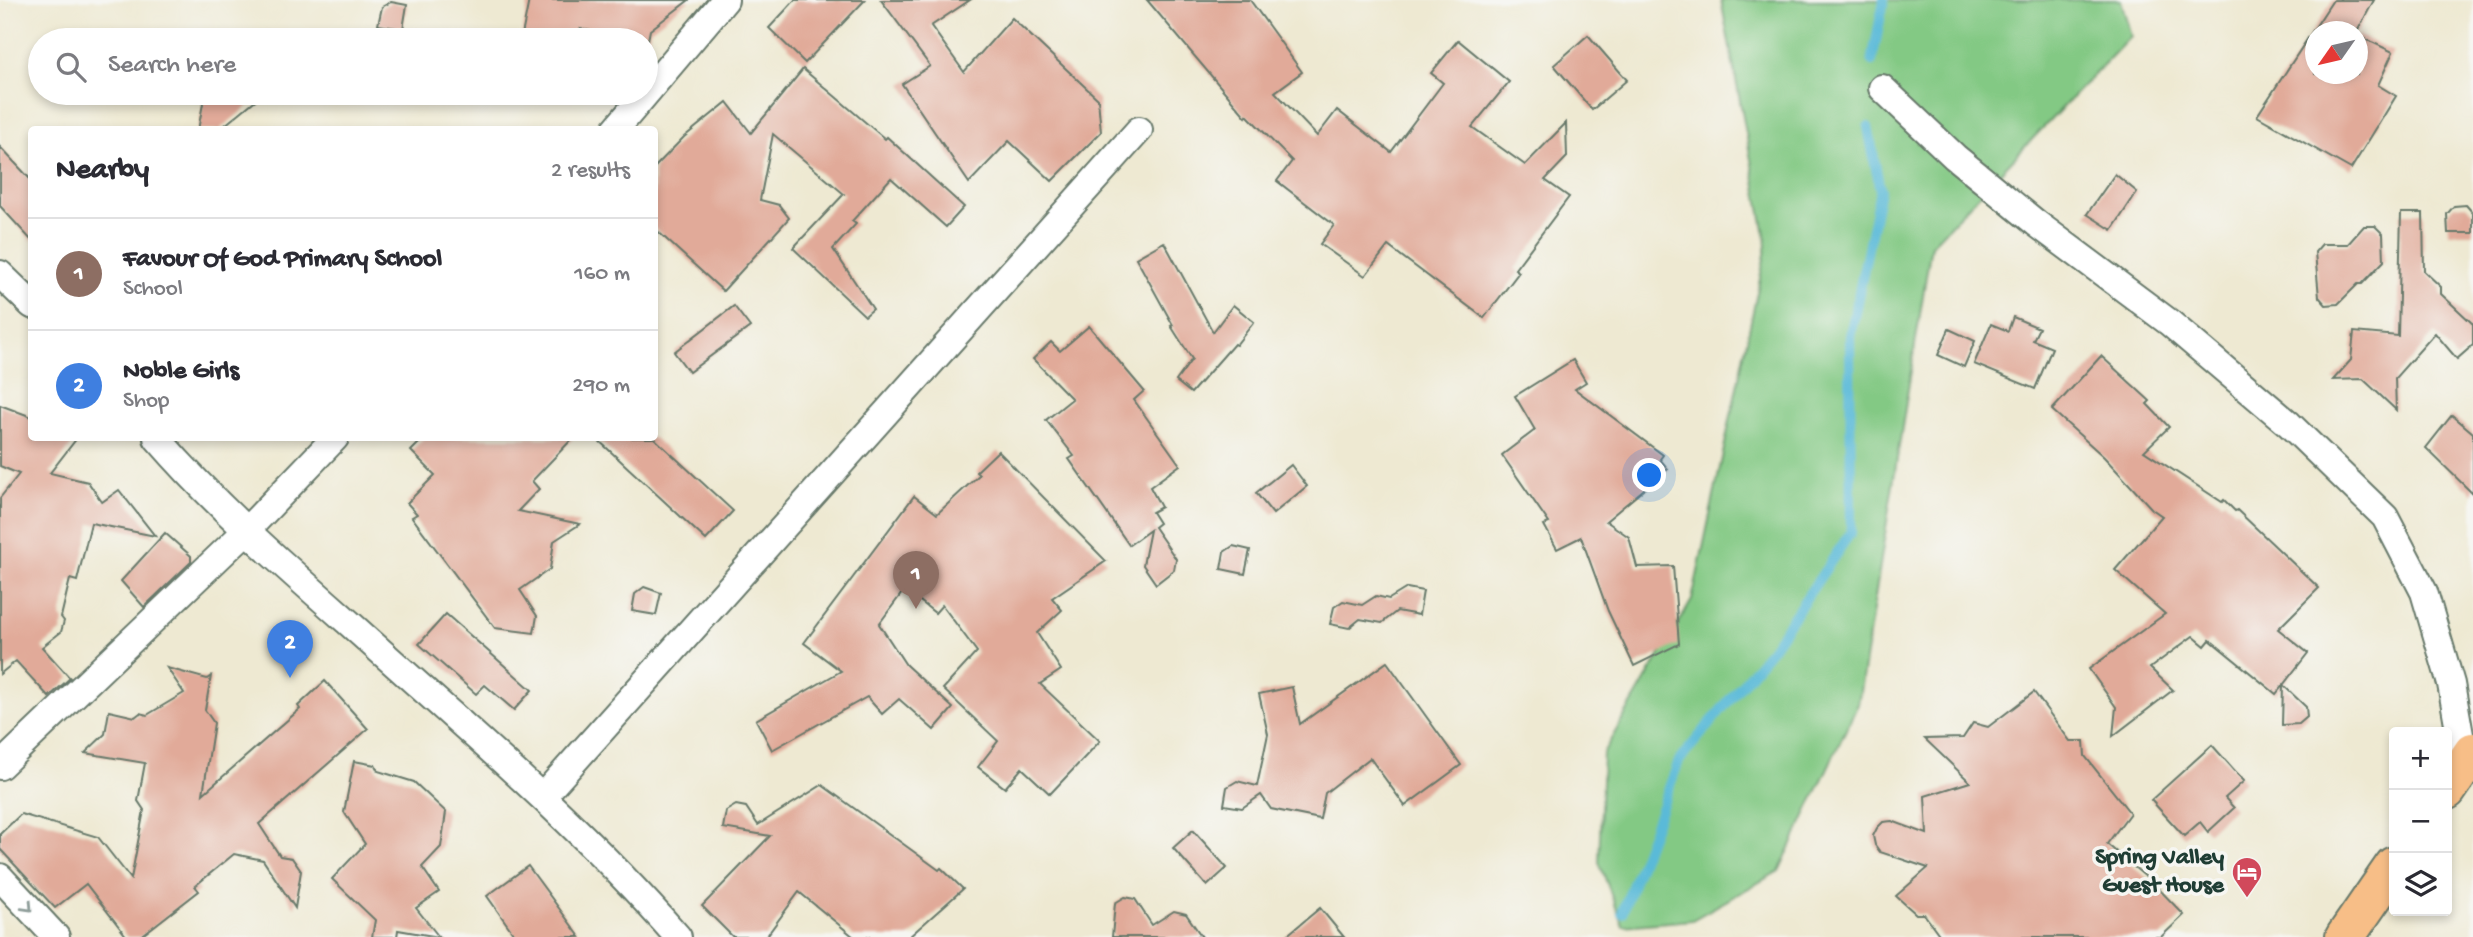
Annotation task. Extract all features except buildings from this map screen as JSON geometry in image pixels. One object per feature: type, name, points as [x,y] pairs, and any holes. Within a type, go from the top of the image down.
[{"type":"main road","points":[[2345,937],[2389,873]]},
{"type":"street","points":[[658,79],[725,0]]},
{"type":"street","points":[[1882,88],[1955,157],[2036,223],[2170,323],[2289,424],[2385,517],[2424,592],[2451,684],[2462,768]]},
{"type":"street","points":[[618,126],[636,105]]},
{"type":"street","points":[[543,796],[1139,130]]},
{"type":"street","points":[[0,274],[28,301]]},
{"type":"street","points":[[160,441],[193,479],[246,531],[543,796],[632,885],[678,937]]},
{"type":"street","points":[[0,766],[246,531],[332,441]]},
{"type":"street","points":[[0,877],[56,937]]},
{"type":"green space","points":[[1721,0],[2121,0],[2131,36],[1931,245],[1858,704],[1779,871],[1692,920],[1623,926],[1599,862],[1603,753],[1692,600],[1767,245]]},
{"type":"waterway","points":[[1872,61],[1884,0]]},
{"type":"waterway","points":[[1622,913],[1679,761],[1772,648],[1851,532],[1850,336],[1880,190],[1868,127]]},
{"type":"place","name":"Favour Of God Primary School","points":[[916,609]]},
{"type":"place","name":"Noble Girls","points":[[290,678]]},
{"type":"place","name":"Spring Valley Guest House","points":[[2247,899]]}]
